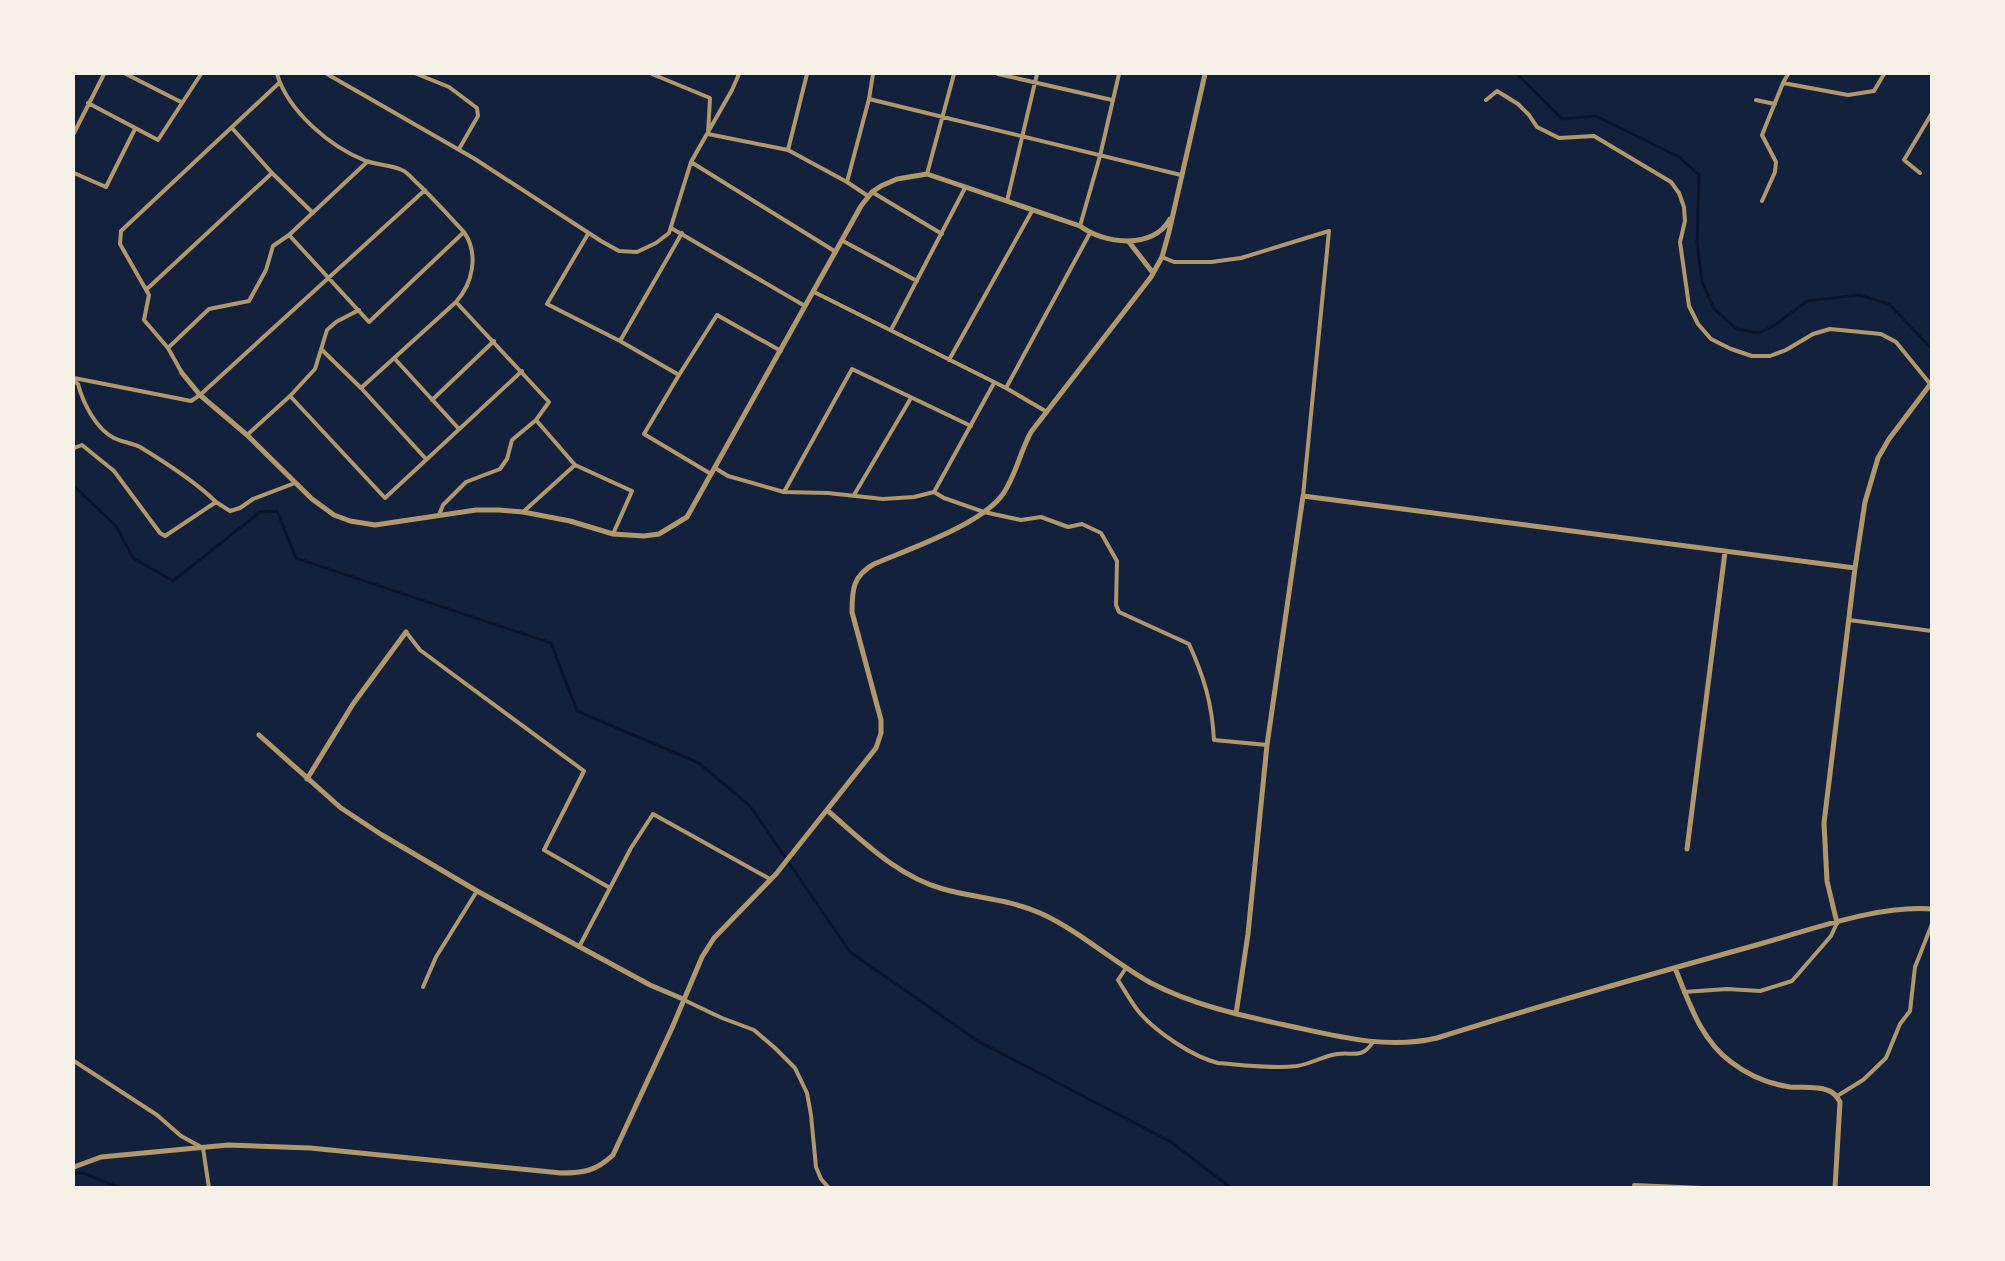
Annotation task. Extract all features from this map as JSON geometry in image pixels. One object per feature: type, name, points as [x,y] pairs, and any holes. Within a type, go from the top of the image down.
[{"type":"street","points":[[74,133],[104,74]]},
{"type":"street","points":[[126,74],[181,102]]},
{"type":"street","points":[[88,104],[158,140],[201,74]]},
{"type":"street","points":[[277,74],[279,83],[286,94],[306,119],[326,138],[347,153],[367,162],[403,170],[464,232],[470,242],[473,265],[464,292],[395,359],[361,388]]},
{"type":"street","points":[[327,74],[459,149],[588,234],[619,251],[637,252],[656,243],[669,233],[691,162],[740,74]]},
{"type":"street","points":[[417,74],[449,87],[477,108],[478,116],[459,149]]},
{"type":"street","points":[[652,74],[710,98],[708,134]]},
{"type":"street","points":[[788,150],[807,74]]},
{"type":"street","points":[[848,182],[873,74]]},
{"type":"street","points":[[927,174],[954,74]]},
{"type":"street","points":[[998,74],[1112,100]]},
{"type":"street","points":[[1007,201],[1037,74]]},
{"type":"street","points":[[1080,226],[1100,156],[1119,74]]},
{"type":"street","points":[[74,1167],[101,1158],[228,1145],[310,1148],[561,1173],[579,1173],[604,1164],[613,1155],[702,957],[714,938],[771,880],[876,748],[881,733],[881,720],[852,612],[852,594],[857,578],[865,569],[874,564],[936,538],[984,512],[997,502],[1013,477],[1031,432],[1153,273],[1162,256],[1205,74]]},
{"type":"street","points":[[1762,201],[1775,171],[1776,162],[1762,135],[1788,74]]},
{"type":"street","points":[[1784,83],[1848,95],[1874,91],[1884,74]]},
{"type":"street","points":[[279,83],[121,231],[120,244],[149,295],[144,320],[168,348],[182,373],[200,395],[247,435],[318,504],[334,515],[350,521],[375,525],[476,510],[523,512],[570,521],[613,534],[644,536],[659,534],[687,517],[870,194],[897,179],[927,174],[1080,226],[1090,233],[1129,242],[1161,231],[1174,212]]},
{"type":"street","points":[[1486,100],[1497,91],[1518,104],[1537,128],[1559,138],[1594,136],[1671,182],[1679,193],[1684,207],[1685,221],[1680,242],[1689,306],[1698,324],[1711,339],[1752,356],[1770,356],[1786,350],[1813,334],[1830,329],[1881,334],[1896,342],[1931,384],[1889,439],[1878,458],[1865,502],[1824,823],[1827,881],[1837,923],[1831,936],[1792,981],[1760,991],[1727,989],[1684,992]]},
{"type":"street","points":[[868,99],[941,118],[1022,135],[1181,176]]},
{"type":"street","points":[[1756,100],[1775,104]]},
{"type":"street","points":[[1920,173],[1904,160],[1932,113]]},
{"type":"street","points":[[232,128],[272,173],[313,213]]},
{"type":"street","points":[[74,173],[106,188],[135,129]]},
{"type":"street","points":[[708,134],[788,150],[942,234]]},
{"type":"street","points":[[168,348],[209,309],[249,301],[266,270],[273,246],[289,236],[367,162]]},
{"type":"street","points":[[691,162],[837,252]]},
{"type":"street","points":[[147,289],[272,173]]},
{"type":"street","points":[[891,330],[965,188]]},
{"type":"street","points":[[74,380],[191,401],[330,278],[424,190]]},
{"type":"street","points":[[949,360],[1032,211]]},
{"type":"street","points":[[671,228],[806,306]]},
{"type":"street","points":[[1162,256],[1174,262],[1211,262],[1241,258],[1329,231],[1303,496],[1268,745],[1248,934],[1236,1014]]},
{"type":"street","points":[[289,236],[369,322],[464,232]]},
{"type":"street","points":[[620,341],[682,233]]},
{"type":"street","points":[[1006,388],[1090,233]]},
{"type":"street","points":[[588,234],[547,304],[620,341],[679,375]]},
{"type":"street","points":[[843,240],[916,281]]},
{"type":"street","points":[[1129,242],[1153,273]]},
{"type":"street","points":[[814,292],[1006,388],[1047,412]]},
{"type":"street","points":[[439,515],[442,505],[466,482],[500,469],[507,459],[512,440],[536,420],[549,402],[494,340],[456,302]]},
{"type":"street","points":[[247,435],[290,396],[315,369],[327,330],[336,322],[358,310]]},
{"type":"street","points":[[712,474],[644,434],[717,315],[781,351]]},
{"type":"street","points":[[432,400],[494,340]]},
{"type":"street","points":[[322,350],[361,388],[426,459]]},
{"type":"street","points":[[395,359],[459,429]]},
{"type":"street","points":[[784,492],[852,369],[971,426]]},
{"type":"street","points":[[290,396],[385,498],[522,371]]},
{"type":"street","points":[[74,380],[78,384],[82,398],[100,426],[113,438],[137,446],[205,491],[230,511],[240,508],[253,499],[295,483]]},
{"type":"street","points":[[934,492],[994,383]]},
{"type":"street","points":[[854,495],[911,398]]},
{"type":"street","points":[[536,420],[575,465],[632,491],[613,534]]},
{"type":"street","points":[[74,448],[82,445],[114,471],[160,533],[165,536],[216,502]]},
{"type":"street","points":[[523,512],[575,465]]},
{"type":"street","points":[[715,468],[728,476],[784,492],[854,495],[883,499],[914,497],[934,492],[944,498],[984,512],[1021,520],[1041,517],[1068,527],[1082,524],[1101,533],[1117,561],[1116,605],[1119,612],[1189,644],[1203,675],[1213,717],[1214,740],[1268,745]]},
{"type":"street","points":[[1303,496],[1855,568]]},
{"type":"street","points":[[1688,849],[1725,552]]},
{"type":"street","points":[[1849,620],[1932,631]]},
{"type":"street","points":[[308,779],[353,704],[406,632],[420,650],[584,771],[544,850],[610,888]]},
{"type":"street","points":[[259,735],[341,808],[382,835],[477,891],[650,985],[754,1030],[795,1068],[807,1093],[816,1167],[821,1179],[829,1188]]},
{"type":"street","points":[[828,811],[880,856],[904,872],[944,889],[1039,912],[1062,924],[1125,968],[1197,1004],[1373,1042],[1420,1042],[1437,1038],[1543,1004],[1837,923],[1899,908],[1932,909]]},
{"type":"street","points":[[579,947],[631,848],[653,814],[771,880]]},
{"type":"street","points":[[423,987],[436,957],[477,891]]},
{"type":"street","points":[[1837,1096],[1863,1080],[1886,1058],[1900,1024],[1910,1011],[1915,967],[1932,924]]},
{"type":"street","points":[[1125,968],[1118,980],[1140,1014],[1194,1054],[1209,1061],[1300,1066],[1337,1054],[1361,1054],[1367,1051],[1373,1042]]},
{"type":"street","points":[[1675,968],[1703,1032],[1729,1061],[1767,1081],[1789,1086],[1827,1089],[1837,1096],[1840,1102],[1834,1187]]},
{"type":"street","points":[[74,1061],[157,1114],[181,1136],[202,1148]]},
{"type":"street","points":[[202,1148],[209,1188]]},
{"type":"street","points":[[1634,1185],[1702,1188]]},
{"type":"waterway","points":[[1517,74],[1562,119],[1596,116],[1679,157],[1699,175],[1697,242],[1702,282],[1714,309],[1737,329],[1759,333],[1775,325],[1807,301],[1859,295],[1889,304],[1932,349]]},
{"type":"waterway","points":[[74,486],[116,526],[133,558],[173,581],[260,512],[277,511],[296,558],[551,643],[577,711],[699,763],[750,806],[850,952],[978,1041],[1171,1142],[1231,1188]]},
{"type":"waterway","points":[[74,1173],[83,1173],[120,1188]]}]
